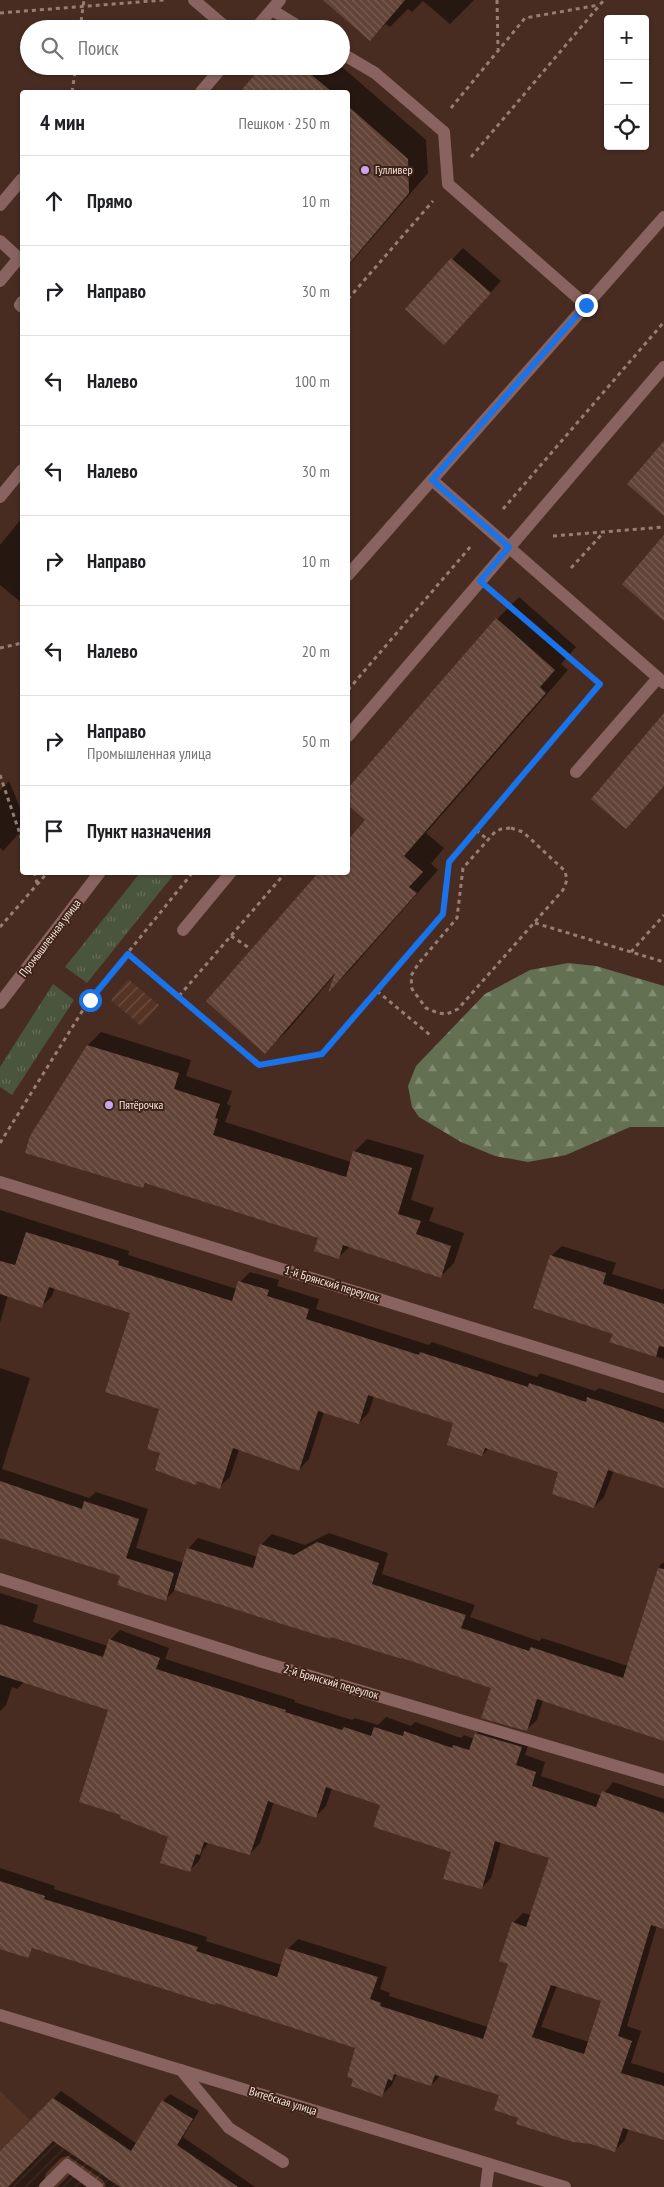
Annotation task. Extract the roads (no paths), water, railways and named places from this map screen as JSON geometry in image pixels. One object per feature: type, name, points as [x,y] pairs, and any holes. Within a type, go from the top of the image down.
[{"type":"street","points":[[194,0],[217,20]]},
{"type":"street","points":[[263,20],[276,5],[293,20]]},
{"type":"street","points":[[350,58],[374,73],[444,132],[448,184],[586,305]]},
{"type":"street","points":[[203,90],[215,75]]},
{"type":"street","points":[[0,205],[20,181]]},
{"type":"street","points":[[350,573],[664,217]]},
{"type":"street","points":[[0,241],[20,259]]},
{"type":"street","points":[[0,280],[20,261]]},
{"type":"street","points":[[350,734],[664,367]]},
{"type":"street","points":[[0,497],[20,472]]},
{"type":"street","points":[[432,480],[661,680],[576,772]]},
{"type":"street","name":"Промышленная улица","points":[[0,1003],[98,875]]},
{"type":"street","points":[[183,930],[229,875]]},
{"type":"street","name":"1-й Брянский переулок","points":[[0,1182],[664,1387]]},
{"type":"street","name":"2-й Брянский переулок","points":[[0,1579],[268,1664],[664,1780]]},
{"type":"street","name":"Витебская улица","points":[[0,2015],[566,2187]]},
{"type":"street","points":[[180,2070],[229,2128],[283,2162]]},
{"type":"street","points":[[486,2187],[489,2164]]},
{"type":"street","points":[[45,2187],[67,2165],[97,2187]]},
{"type":"place","name":"Гулливер","points":[[365,170]]},
{"type":"place","name":"Пятёрочка","points":[[109,1105]]}]
